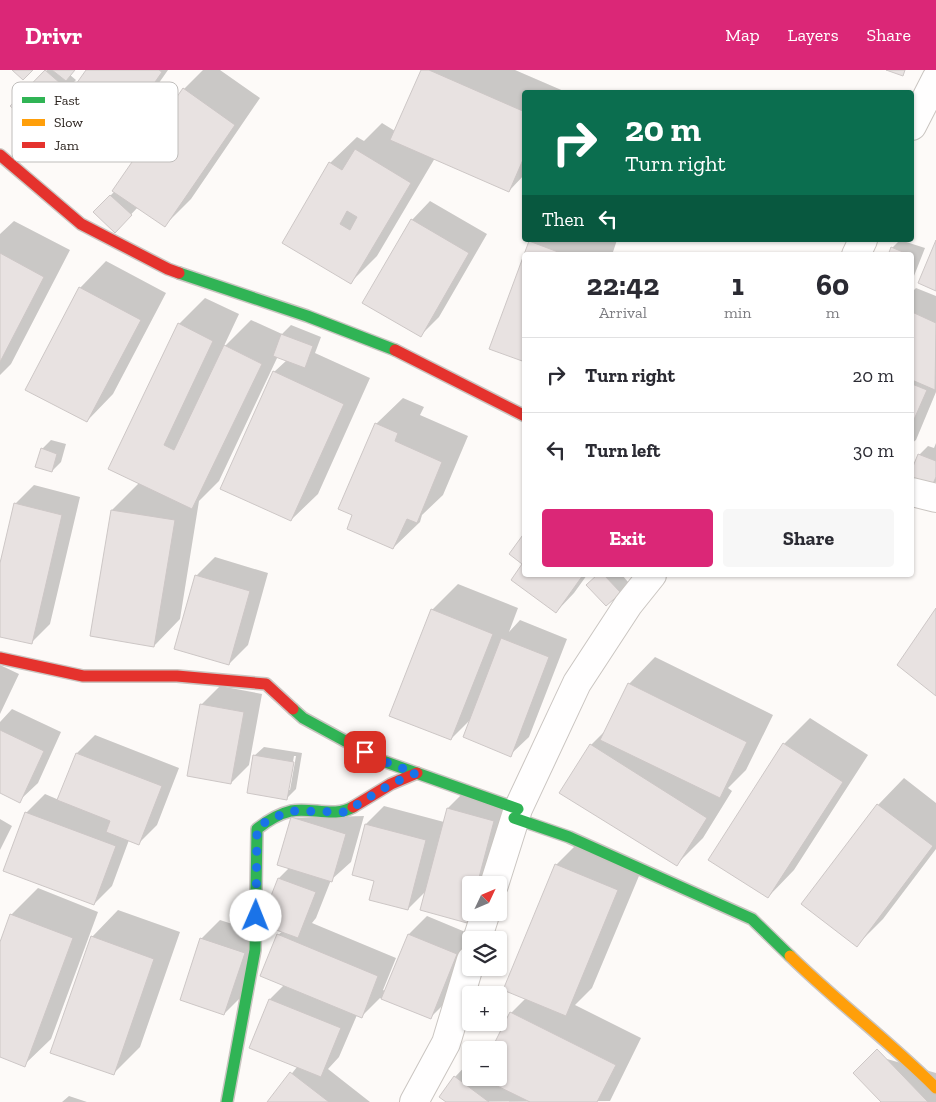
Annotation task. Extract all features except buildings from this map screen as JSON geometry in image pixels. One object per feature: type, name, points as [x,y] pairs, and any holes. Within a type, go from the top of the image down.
[{"type":"street","points":[[914,122],[936,79]]},
{"type":"street","points":[[0,155],[81,224],[168,269],[307,316],[400,352],[522,414]]},
{"type":"street","points":[[914,492],[936,498]]},
{"type":"street","points":[[497,876],[516,814],[577,683],[628,605],[650,577]]},
{"type":"street","points":[[0,658],[83,676],[177,676],[266,684],[303,718],[380,760],[516,814],[752,919],[815,981],[906,1058],[936,1088]]},
{"type":"street","points":[[227,1102],[256,950],[257,829],[269,819],[292,811],[345,812],[391,784],[416,773]]},
{"type":"street","points":[[414,1102],[446,1043],[466,976]]},
{"type":"traffic: fast","points":[[179,273],[307,316],[395,350]]},
{"type":"traffic: fast","points":[[293,709],[303,718],[380,760],[518,809]]},
{"type":"traffic: fast","points":[[227,1102],[255,950],[257,829],[273,818],[291,811],[339,812],[353,807]]},
{"type":"traffic: fast","points":[[514,818],[569,837],[752,919],[790,956]]},
{"type":"traffic: slow","points":[[790,956],[936,1088]]},
{"type":"traffic: jam","points":[[0,155],[81,224],[179,273]]},
{"type":"traffic: jam","points":[[395,350],[522,414]]},
{"type":"traffic: jam","points":[[0,658],[83,676],[177,676],[266,684],[293,709]]},
{"type":"traffic: jam","points":[[353,807],[391,784],[417,773]]},
{"type":"route","points":[[256,916],[257,829],[269,819],[292,811],[345,812],[391,784],[416,773],[380,760],[365,752]]}]
